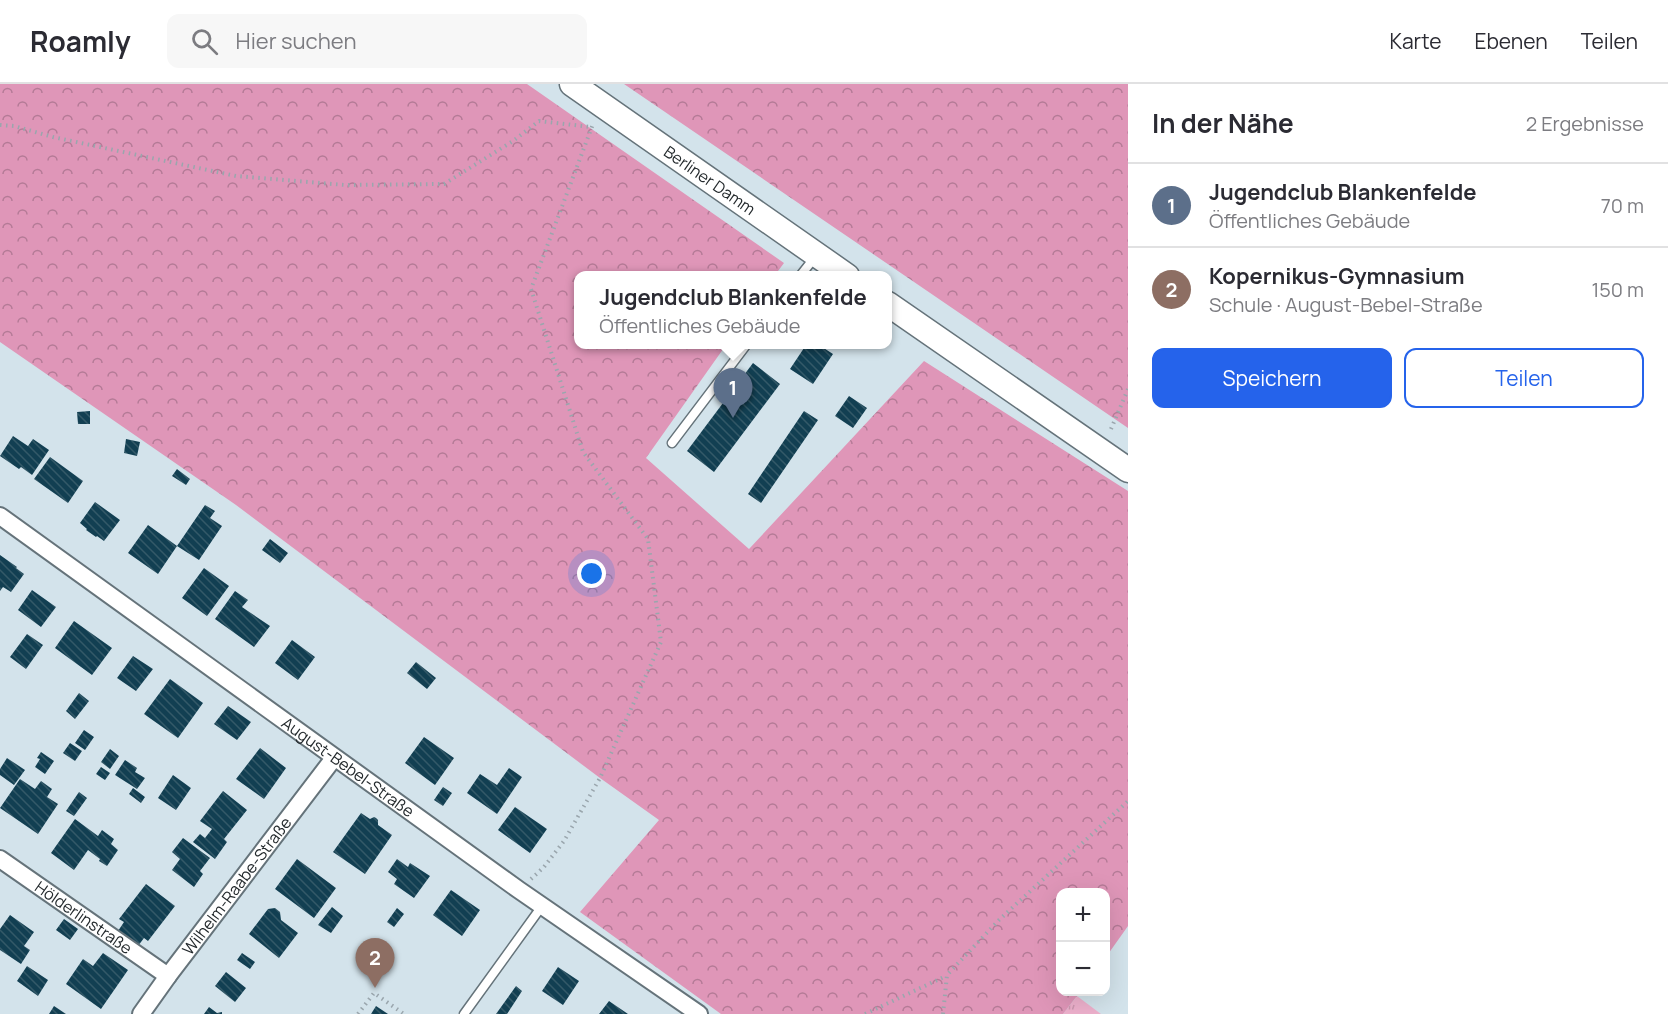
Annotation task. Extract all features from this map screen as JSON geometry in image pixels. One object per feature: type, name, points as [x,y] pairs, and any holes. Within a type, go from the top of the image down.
[{"type":"main road","name":"Berliner Damm","points":[[572,84],[840,271]]},
{"type":"main road","points":[[892,307],[1128,470]]},
{"type":"street","name":"August-Bebel-Straße","points":[[0,516],[519,890],[699,1014]]},
{"type":"street","name":"Wilhelm-Raabe-Straße","points":[[141,1014],[334,758]]},
{"type":"street","name":"Hölderlinstraße","points":[[0,859],[168,976]]},
{"type":"lane","points":[[804,271],[816,254]]},
{"type":"lane","points":[[672,443],[744,349]]},
{"type":"lane","points":[[464,1014],[542,906]]},
{"type":"path","points":[[519,890],[544,867],[564,841],[595,788],[661,642],[648,539],[583,452],[531,289],[601,104]]},
{"type":"path","points":[[0,126],[14,126],[53,137],[236,176],[345,185],[444,184],[513,141],[539,121],[591,127]]},
{"type":"path","points":[[1111,429],[1128,389]]},
{"type":"path","points":[[865,1014],[947,975],[999,920],[1128,801]]},
{"type":"path","points":[[943,1014],[947,975]]},
{"type":"path","points":[[358,1014],[374,993],[404,1014]]},
{"type":"green space","points":[[0,84],[527,84],[784,263],[778,271],[574,271],[574,349],[723,349],[646,458],[749,549],[924,361],[1128,491],[1128,926],[1110,951],[1110,888],[1056,888],[1056,996],[1077,996],[1063,1014],[721,1014],[580,912],[659,820],[236,505],[0,342]]},
{"type":"green space","points":[[624,84],[1128,84],[1128,428]]},
{"type":"green space","points":[[1077,996],[1101,1014],[1063,1014]]},
{"type":"building","points":[[803,349],[825,349],[833,354],[813,384],[790,369]]},
{"type":"building","points":[[753,363],[780,384],[714,472],[687,451]]},
{"type":"building","points":[[849,396],[867,408],[853,428],[835,416]]},
{"type":"building","points":[[90,411],[90,424],[78,424],[77,412]]},
{"type":"building","points":[[804,411],[818,420],[761,503],[748,494]]},
{"type":"building","points":[[13,436],[28,446],[33,439],[49,450],[32,475],[0,456]]},
{"type":"building","points":[[126,439],[140,442],[137,456],[124,453]]},
{"type":"building","points":[[50,457],[83,481],[68,503],[34,479]]},
{"type":"building","points":[[177,469],[190,479],[186,485],[172,476]]},
{"type":"building","points":[[95,502],[120,520],[104,541],[86,530],[80,523]]},
{"type":"building","points":[[205,505],[215,511],[210,518],[222,526],[199,560],[177,546]]},
{"type":"building","points":[[148,525],[177,546],[158,574],[128,553]]},
{"type":"building","points":[[270,539],[288,553],[280,563],[262,550]]},
{"type":"building","points":[[0,555],[24,574],[11,592],[3,587],[0,591]]},
{"type":"building","points":[[204,568],[229,586],[207,616],[182,598]]},
{"type":"building","points":[[32,590],[56,607],[41,627],[18,610]]},
{"type":"building","points":[[235,591],[248,600],[242,607],[270,626],[254,647],[215,619]]},
{"type":"building","points":[[74,621],[112,648],[92,675],[55,648]]},
{"type":"building","points":[[27,634],[43,645],[26,669],[10,657]]},
{"type":"building","points":[[292,640],[315,657],[298,680],[275,663]]},
{"type":"building","points":[[133,656],[153,669],[136,691],[117,678]]},
{"type":"building","points":[[416,662],[436,678],[427,689],[407,673]]},
{"type":"building","points":[[170,679],[203,703],[178,738],[144,714]]},
{"type":"building","points":[[79,693],[89,701],[75,719],[66,711]]},
{"type":"building","points":[[228,706],[251,722],[237,740],[214,724]]},
{"type":"building","points":[[84,730],[94,737],[85,750],[75,743]]},
{"type":"building","points":[[424,737],[454,758],[435,785],[405,763]]},
{"type":"building","points":[[70,743],[82,751],[75,761],[63,753]]},
{"type":"building","points":[[260,748],[286,768],[264,799],[236,779]]},
{"type":"building","points":[[110,749],[119,756],[110,769],[101,762]]},
{"type":"building","points":[[41,752],[54,761],[45,774],[35,767]]},
{"type":"building","points":[[7,758],[25,770],[14,785],[0,775],[0,769]]},
{"type":"building","points":[[125,760],[137,768],[135,772],[145,778],[137,789],[115,775]]},
{"type":"building","points":[[101,767],[110,773],[105,780],[96,774]]},
{"type":"building","points":[[509,768],[522,777],[497,814],[467,793],[480,774],[497,785]]},
{"type":"building","points":[[173,775],[191,788],[176,810],[158,798]]},
{"type":"building","points":[[20,779],[35,789],[41,781],[52,789],[47,797],[58,804],[38,834],[0,808]]},
{"type":"building","points":[[443,787],[452,793],[443,806],[434,800]]},
{"type":"building","points":[[133,788],[145,797],[141,803],[129,794]]},
{"type":"building","points":[[223,791],[247,810],[224,839],[227,842],[215,859],[193,842],[200,834],[205,838],[212,829],[200,821]]},
{"type":"building","points":[[79,792],[87,798],[74,816],[66,811]]},
{"type":"building","points":[[515,807],[547,829],[530,853],[498,830]]},
{"type":"building","points":[[361,813],[370,819],[376,818],[378,825],[392,835],[365,874],[333,852]]},
{"type":"building","points":[[75,819],[98,836],[102,830],[114,839],[111,844],[118,850],[107,866],[88,850],[74,870],[51,853]]},
{"type":"building","points":[[183,838],[210,858],[200,871],[203,874],[194,887],[172,870],[180,859],[172,852]]},
{"type":"building","points":[[297,859],[336,888],[314,918],[275,889]]},
{"type":"building","points":[[397,859],[408,867],[410,863],[430,876],[414,898],[394,884],[397,879],[388,872]]},
{"type":"building","points":[[146,884],[175,906],[148,941],[144,938],[138,946],[118,931],[124,922],[119,919]]},
{"type":"building","points":[[451,890],[480,910],[462,936],[433,915]]},
{"type":"building","points":[[332,907],[343,916],[331,933],[318,925]]},
{"type":"building","points":[[275,908],[280,912],[281,920],[298,933],[279,958],[249,934],[268,909]]},
{"type":"building","points":[[397,908],[404,914],[394,927],[387,922]]},
{"type":"building","points":[[10,915],[34,932],[24,946],[30,950],[21,964],[0,950],[0,929]]},
{"type":"building","points":[[64,919],[78,929],[70,940],[56,930]]},
{"type":"building","points":[[103,953],[128,970],[101,1009],[66,984],[83,959],[93,966]]},
{"type":"building","points":[[242,953],[255,962],[250,969],[237,960]]},
{"type":"building","points":[[27,966],[48,980],[38,996],[17,981]]},
{"type":"building","points":[[558,967],[579,981],[563,1005],[542,991]]},
{"type":"building","points":[[226,972],[246,988],[235,1002],[215,986]]},
{"type":"building","points":[[516,986],[522,991],[507,1014],[496,1014]]},
{"type":"building","points":[[609,1001],[628,1014],[599,1014]]},
{"type":"building","points":[[54,1006],[66,1014],[49,1014]]},
{"type":"building","points":[[376,1006],[388,1014],[371,1014]]},
{"type":"building","points":[[209,1007],[217,1013],[222,1012],[222,1014],[204,1014]]},
{"type":"place","name":"Jugendclub Blankenfelde","points":[[733,418]]},
{"type":"place","name":"Kopernikus-Gymnasium","points":[[375,988]]}]
